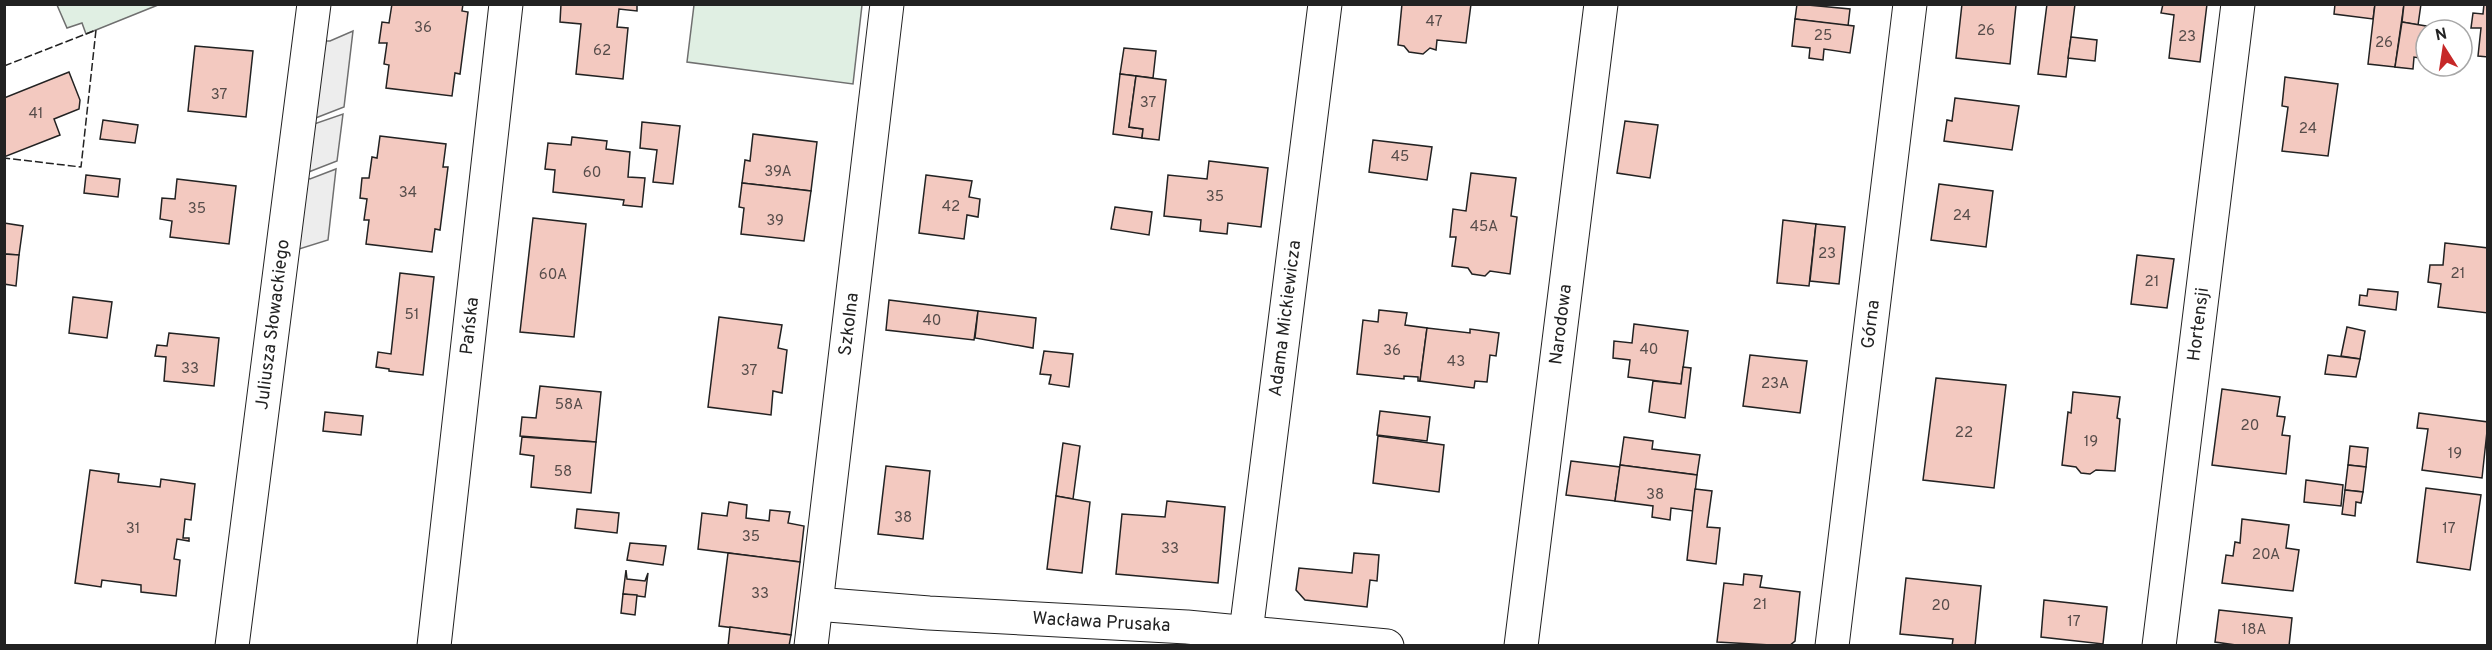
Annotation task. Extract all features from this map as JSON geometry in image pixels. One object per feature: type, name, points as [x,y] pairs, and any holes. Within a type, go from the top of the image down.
[{"type":"street","name":"Juliusza Słowackiego","points":[[232,645],[314,4]]},
{"type":"street","name":"Pańska","points":[[434,645],[506,4]]},
{"type":"street","name":"Szkolna","points":[[811,645],[887,4]]},
{"type":"street","name":"Adama Mickiewicza","points":[[1246,632],[1325,4]]},
{"type":"street","name":"Narodowa","points":[[1521,645],[1601,4]]},
{"type":"street","name":"Górna","points":[[1832,645],[1910,4]]},
{"type":"street","name":"Hortensji","points":[[2159,645],[2238,4]]},
{"type":"street","name":"Wacława Prusaka","points":[[816,604],[1186,636],[1246,632],[1387,645]]},
{"type":"green space","points":[[57,5],[158,5],[86,34],[82,23],[67,28]]},
{"type":"green space","points":[[694,5],[862,5],[853,84],[687,62]]},
{"type":"shaded area","points":[[353,31],[344,107],[313,119],[326,41]]},
{"type":"shaded area","points":[[343,114],[337,161],[306,173],[314,124]]},
{"type":"shaded area","points":[[336,169],[328,240],[296,250],[306,177],[310,179]]},
{"type":"building","points":[[392,4],[463,4],[462,11],[468,12],[460,74],[455,73],[452,96],[386,88],[389,65],[384,64],[387,43],[379,43],[382,22],[389,23]]},
{"type":"building","points":[[561,4],[637,4],[637,11],[619,9],[617,27],[628,28],[623,79],[576,74],[581,24],[560,22]]},
{"type":"building","points":[[1402,4],[1471,4],[1466,43],[1437,40],[1436,50],[1430,48],[1423,54],[1409,52],[1404,46],[1398,45]]},
{"type":"building","points":[[1797,4],[1850,9],[1848,26],[1795,19]]},
{"type":"building","points":[[1962,4],[2016,5],[2010,64],[1956,58]]},
{"type":"building","points":[[2047,4],[2075,4],[2066,77],[2038,74]]},
{"type":"building","points":[[2163,4],[2207,4],[2200,62],[2169,58],[2174,15],[2161,13]]},
{"type":"building","points":[[2335,4],[2375,4],[2373,19],[2334,14]]},
{"type":"building","points":[[2375,4],[2404,4],[2395,67],[2368,64]]},
{"type":"building","points":[[2404,4],[2421,4],[2419,18],[2414,18],[2414,24],[2402,22]]},
{"type":"building","points":[[2484,4],[2488,4],[2488,57],[2478,56],[2481,28],[2474,28],[2472,18],[2473,13],[2483,14]]},
{"type":"building","points":[[1795,19],[1854,26],[1850,53],[1824,49],[1823,60],[1809,58],[1810,48],[1792,46]]},
{"type":"building","points":[[2402,22],[2414,24],[2413,69],[2395,67]]},
{"type":"building","points":[[2071,37],[2097,40],[2095,61],[2068,58]]},
{"type":"building","points":[[195,46],[253,51],[246,117],[188,111]]},
{"type":"building","points":[[1124,48],[1156,51],[1153,78],[1120,74]]},
{"type":"building","points":[[69,72],[80,100],[79,109],[54,119],[60,135],[4,157],[4,98]]},
{"type":"building","points":[[1120,74],[1136,76],[1129,127],[1143,129],[1142,138],[1113,134]]},
{"type":"building","points":[[1136,76],[1166,80],[1159,140],[1142,138],[1143,129],[1129,127]]},
{"type":"building","points":[[2285,77],[2338,84],[2328,156],[2282,151],[2288,107],[2282,106]]},
{"type":"building","points":[[1955,98],[2019,106],[2012,150],[1944,141],[1947,120],[1952,121]]},
{"type":"building","points":[[103,120],[138,125],[135,143],[100,139]]},
{"type":"building","points":[[1625,121],[1658,125],[1650,178],[1617,173]]},
{"type":"building","points":[[642,122],[680,126],[673,184],[653,182],[657,150],[640,148]]},
{"type":"building","points":[[753,134],[817,142],[811,191],[742,183],[745,160],[750,161]]},
{"type":"building","points":[[380,136],[446,144],[443,167],[448,167],[440,230],[435,229],[432,252],[366,244],[369,220],[364,220],[367,199],[360,198],[362,178],[369,178],[372,157],[377,158]]},
{"type":"building","points":[[572,137],[607,141],[606,149],[630,152],[628,177],[645,178],[642,207],[623,205],[624,200],[553,192],[555,170],[545,169],[548,143],[571,145]]},
{"type":"building","points":[[1373,140],[1432,147],[1427,180],[1369,172]]},
{"type":"building","points":[[1209,161],[1268,168],[1261,227],[1228,223],[1227,234],[1200,231],[1201,220],[1164,216],[1168,175],[1207,179]]},
{"type":"building","points":[[1471,173],[1516,178],[1511,216],[1517,217],[1510,274],[1490,271],[1485,276],[1472,274],[1468,268],[1452,266],[1456,237],[1450,237],[1453,209],[1466,211]]},
{"type":"building","points":[[86,175],[120,179],[118,197],[84,193]]},
{"type":"building","points":[[926,175],[972,181],[969,197],[980,199],[978,217],[967,215],[964,239],[919,233]]},
{"type":"building","points":[[177,179],[236,186],[229,244],[170,237],[172,221],[160,219],[162,198],[175,199]]},
{"type":"building","points":[[742,183],[811,191],[804,241],[741,234],[744,208],[739,207]]},
{"type":"building","points":[[1939,184],[1993,191],[1986,247],[1931,240]]},
{"type":"building","points":[[1115,207],[1152,212],[1149,235],[1111,229]]},
{"type":"building","points":[[533,218],[586,224],[574,337],[520,332]]},
{"type":"building","points":[[1783,220],[1816,224],[1809,286],[1777,283]]},
{"type":"building","points":[[4,223],[23,226],[19,255],[4,254]]},
{"type":"building","points":[[1816,224],[1845,227],[1839,284],[1810,281]]},
{"type":"building","points":[[2445,243],[2488,248],[2488,313],[2438,307],[2441,284],[2428,282],[2430,265],[2443,265]]},
{"type":"building","points":[[4,254],[19,255],[16,286],[4,284]]},
{"type":"building","points":[[2137,255],[2174,259],[2167,308],[2131,304]]},
{"type":"building","points":[[400,273],[434,277],[423,375],[376,367],[378,352],[391,354]]},
{"type":"building","points":[[2368,289],[2398,292],[2396,310],[2359,305],[2360,295],[2367,296]]},
{"type":"building","points":[[73,297],[112,302],[107,338],[69,333]]},
{"type":"building","points":[[889,300],[978,311],[974,340],[886,330]]},
{"type":"building","points":[[1379,310],[1407,313],[1405,325],[1427,328],[1420,381],[1418,377],[1404,376],[1404,379],[1357,374],[1363,320],[1378,322]]},
{"type":"building","points":[[978,311],[1036,318],[1033,348],[975,338]]},
{"type":"building","points":[[719,317],[782,325],[778,348],[787,350],[782,393],[773,391],[771,415],[708,407]]},
{"type":"building","points":[[1634,324],[1688,331],[1681,384],[1628,377],[1630,360],[1613,358],[1614,341],[1632,343]]},
{"type":"building","points":[[2347,327],[2365,331],[2360,359],[2341,356]]},
{"type":"building","points":[[1427,328],[1470,333],[1470,329],[1499,333],[1496,356],[1490,355],[1487,382],[1475,381],[1474,388],[1420,381]]},
{"type":"building","points":[[169,333],[219,338],[214,386],[164,381],[166,357],[155,356],[157,345],[167,346]]},
{"type":"building","points":[[1044,351],[1073,354],[1069,387],[1049,384],[1051,375],[1040,374]]},
{"type":"building","points":[[1750,355],[1807,361],[1800,413],[1743,406]]},
{"type":"building","points":[[2328,355],[2360,359],[2356,377],[2325,374]]},
{"type":"building","points":[[1683,367],[1691,368],[1685,418],[1649,412],[1653,381],[1681,384]]},
{"type":"building","points":[[1936,378],[2006,385],[1994,488],[1923,480]]},
{"type":"building","points":[[540,386],[601,392],[596,442],[520,436],[522,417],[536,418]]},
{"type":"building","points":[[2222,389],[2280,397],[2277,416],[2285,417],[2282,435],[2290,436],[2286,474],[2212,465]]},
{"type":"building","points":[[2073,392],[2120,397],[2115,471],[2096,470],[2090,474],[2081,473],[2076,467],[2062,465],[2068,412],[2071,413]]},
{"type":"building","points":[[1380,411],[1430,417],[1427,441],[1377,435]]},
{"type":"building","points":[[325,412],[363,416],[361,435],[323,431]]},
{"type":"building","points":[[2419,413],[2488,422],[2482,478],[2422,470],[2428,429],[2417,428]]},
{"type":"building","points":[[1378,436],[1444,445],[1439,492],[1373,483]]},
{"type":"building","points":[[522,437],[596,442],[591,493],[531,487],[534,456],[520,454]]},
{"type":"building","points":[[1624,437],[1653,441],[1652,449],[1700,455],[1697,475],[1620,465]]},
{"type":"building","points":[[1063,443],[1080,446],[1073,499],[1056,496]]},
{"type":"building","points":[[2350,446],[2368,448],[2366,467],[2348,465]]},
{"type":"building","points":[[1571,461],[1620,467],[1615,501],[1566,495]]},
{"type":"building","points":[[1620,465],[1697,475],[1693,511],[1671,508],[1670,520],[1652,517],[1653,506],[1615,501]]},
{"type":"building","points":[[2348,465],[2366,467],[2363,492],[2345,490]]},
{"type":"building","points":[[886,466],[930,471],[923,539],[878,534]]},
{"type":"building","points":[[90,470],[119,474],[118,482],[160,487],[161,479],[195,484],[191,520],[185,519],[183,538],[189,538],[189,541],[177,539],[174,559],[180,560],[176,596],[141,592],[141,585],[102,580],[101,587],[75,583]]},
{"type":"building","points":[[2306,480],[2343,485],[2341,506],[2304,502]]},
{"type":"building","points":[[2426,488],[2481,495],[2470,570],[2417,562]]},
{"type":"building","points":[[1695,489],[1712,491],[1707,527],[1720,528],[1716,564],[1687,560]]},
{"type":"building","points":[[2345,490],[2363,492],[2361,503],[2356,502],[2355,516],[2342,514]]},
{"type":"building","points":[[1056,496],[1090,502],[1082,573],[1047,569]]},
{"type":"building","points":[[1167,501],[1225,507],[1218,583],[1116,574],[1122,514],[1165,517]]},
{"type":"building","points":[[729,502],[747,505],[746,518],[769,521],[770,510],[790,512],[788,523],[804,526],[800,562],[698,549],[702,513],[727,516]]},
{"type":"building","points":[[577,509],[619,513],[617,533],[575,528]]},
{"type":"building","points":[[2242,519],[2289,525],[2286,548],[2299,550],[2293,591],[2222,583],[2226,555],[2233,556],[2235,542],[2240,543]]},
{"type":"building","points":[[630,543],[666,546],[663,565],[627,560]]},
{"type":"building","points":[[728,553],[800,562],[791,635],[719,626]]},
{"type":"building","points":[[1354,553],[1379,555],[1377,581],[1370,580],[1367,607],[1305,600],[1296,590],[1299,568],[1352,573]]},
{"type":"building","points":[[626,570],[627,579],[645,581],[648,573],[645,597],[623,594]]},
{"type":"building","points":[[1744,574],[1762,576],[1760,587],[1800,592],[1795,641],[1789,646],[1717,642],[1724,583],[1743,585]]},
{"type":"building","points":[[1906,578],[1981,586],[1975,646],[1952,646],[1953,639],[1900,634]]},
{"type":"building","points":[[623,594],[637,595],[635,615],[621,613]]},
{"type":"building","points":[[2044,600],[2107,607],[2103,644],[2041,637]]},
{"type":"building","points":[[2219,610],[2292,618],[2289,646],[2243,646],[2215,642]]},
{"type":"building","points":[[730,627],[791,635],[789,646],[728,646]]},
{"type":"fence","points":[[4,66],[96,30],[81,167],[4,158]]}]
